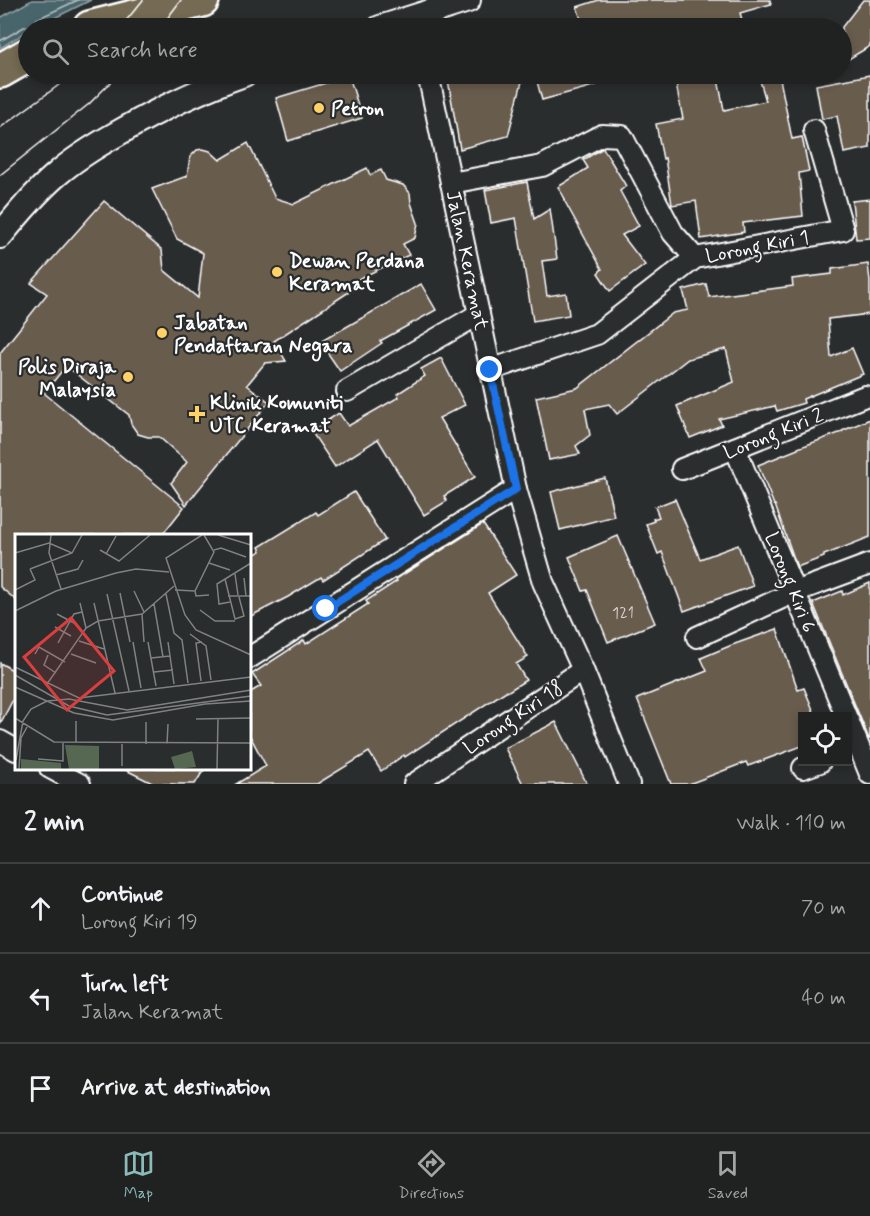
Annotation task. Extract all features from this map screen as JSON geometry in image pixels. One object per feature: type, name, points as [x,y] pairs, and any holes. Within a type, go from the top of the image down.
[{"type":"highway","points":[[130,18],[202,0]]},
{"type":"highway","points":[[0,70],[18,60]]},
{"type":"street","points":[[429,18],[468,0]]},
{"type":"street","points":[[0,236],[54,176],[83,154],[157,111],[216,84]]},
{"type":"street","name":"Jalan Keramat","points":[[430,84],[516,489],[543,582],[583,670],[628,784]]},
{"type":"street","name":"Lorong Kiri 1","points":[[490,370],[597,334],[695,258],[843,230],[814,130]]},
{"type":"street","points":[[451,183],[542,166],[602,135],[622,136],[673,233],[695,258]]},
{"type":"street","points":[[347,391],[479,314]]},
{"type":"street","name":"Lorong Kiri 2","points":[[682,469],[865,396]]},
{"type":"street","name":"Lorong Kiri 6","points":[[735,448],[845,712]]},
{"type":"street","points":[[250,657],[516,489]]},
{"type":"street","points":[[697,637],[795,592],[870,564]]},
{"type":"street","name":"Lorong Kiri 18","points":[[414,784],[583,670]]},
{"type":"street","name":"Lorong Kiri 6","points":[[852,730],[870,774]]},
{"type":"street","points":[[0,741],[15,749]]},
{"type":"street","points":[[52,769],[80,784]]},
{"type":"water","points":[[32,0],[91,0],[54,18],[18,18],[18,37],[0,48],[0,18]]},
{"type":"building","points":[[599,0],[770,0],[771,4],[740,13],[742,18],[581,18],[577,7]]},
{"type":"building","points":[[863,0],[870,0],[870,46],[852,57],[852,18],[849,18]]},
{"type":"building","points":[[870,75],[870,148],[844,153],[837,116],[822,119],[816,85],[852,84],[852,78]]},
{"type":"building","name":"Petron","points":[[322,84],[351,84],[362,118],[288,141],[276,98]]},
{"type":"building","points":[[449,84],[521,84],[508,136],[460,149]]},
{"type":"building","points":[[538,84],[599,84],[586,88],[542,100]]},
{"type":"building","points":[[676,84],[719,84],[724,110],[766,101],[761,84],[781,84],[792,139],[802,137],[809,171],[799,173],[803,216],[743,223],[744,232],[701,239],[696,201],[672,205],[665,158],[663,159],[656,124],[683,119]]},
{"type":"building","points":[[248,143],[275,198],[294,204],[367,168],[370,175],[381,170],[386,180],[403,185],[410,193],[418,223],[415,238],[403,244],[409,255],[341,287],[352,290],[274,341],[286,361],[265,363],[247,385],[269,402],[186,505],[171,483],[187,462],[159,437],[138,434],[131,424],[129,415],[66,366],[44,393],[184,507],[163,534],[15,534],[15,599],[0,587],[0,353],[47,294],[31,283],[104,201],[162,250],[164,270],[198,298],[203,253],[177,239],[152,189],[187,176],[190,157],[197,150],[210,151],[220,160]]},
{"type":"building","points":[[603,148],[626,186],[620,191],[639,226],[622,235],[645,265],[610,291],[598,273],[602,269],[558,187],[588,168],[583,160]]},
{"type":"building","points":[[527,182],[534,219],[550,209],[557,259],[542,261],[547,296],[566,293],[569,315],[533,321],[516,218],[491,223],[485,190]]},
{"type":"building","points":[[870,199],[870,238],[856,239],[852,201]]},
{"type":"building","points":[[868,264],[870,314],[828,319],[831,357],[852,348],[863,374],[803,399],[804,403],[777,411],[775,406],[719,419],[722,425],[690,438],[677,406],[734,382],[726,349],[688,359],[617,414],[609,404],[585,409],[590,435],[576,446],[580,454],[549,460],[536,397],[577,388],[673,313],[688,310],[683,290],[706,284],[709,297],[793,286],[792,279],[832,274],[832,269]]},
{"type":"building","points":[[421,284],[436,310],[380,341],[382,343],[340,371],[320,342]]},
{"type":"building","points":[[441,358],[465,405],[439,418],[475,477],[444,496],[447,501],[424,515],[378,439],[335,467],[311,431],[339,413],[348,426],[399,397],[397,394],[425,376],[421,369]]},
{"type":"building","points":[[870,419],[870,537],[797,567],[758,465]]},
{"type":"building","points":[[605,478],[614,516],[560,530],[551,492]]},
{"type":"building","points":[[354,492],[385,540],[323,580],[321,577],[250,616],[250,556],[261,551],[259,547],[316,512],[318,515]]},
{"type":"building","points":[[675,499],[700,559],[738,545],[753,586],[684,611],[662,552],[658,554],[646,524],[659,517],[655,507]]},
{"type":"building","points":[[483,524],[516,575],[488,593],[528,657],[516,664],[526,680],[381,771],[369,752],[317,784],[236,784],[266,766],[250,736],[250,692],[261,686],[252,674],[304,640],[306,644],[368,604],[366,601],[397,581],[396,579]]},
{"type":"building","points":[[618,536],[655,623],[608,642],[587,590],[583,591],[569,557]]},
{"type":"building","points":[[870,583],[869,739],[813,603],[842,591],[843,595]]},
{"type":"building","points":[[777,629],[798,690],[804,688],[814,712],[798,712],[798,747],[748,766],[746,762],[689,784],[671,784],[637,699],[707,671],[701,658]]},
{"type":"building","points":[[0,663],[15,671],[15,696],[0,724]]},
{"type":"building","points":[[556,722],[587,784],[523,784],[505,748]]},
{"type":"building","points":[[124,769],[204,769],[195,784],[154,784]]},
{"type":"tram line","points":[[128,18],[143,0]]},
{"type":"tram line","points":[[168,18],[181,0]]},
{"type":"tram line","points":[[0,128],[60,84]]},
{"type":"tram line","points":[[0,175],[89,104],[109,84]]},
{"type":"place","name":"Petron","points":[[319,108]]},
{"type":"place","name":"Dewan Perdana Keramat","points":[[277,272]]},
{"type":"place","name":"Jabatan Pendaftaran Negara","points":[[162,333]]},
{"type":"place","name":"Polis Diraja Malaysia","points":[[128,377]]},
{"type":"place","name":"Klinik Komuniti UTC Keramat","points":[[197,414]]},
{"type":"route","points":[[326,609],[516,489],[490,370]]}]
